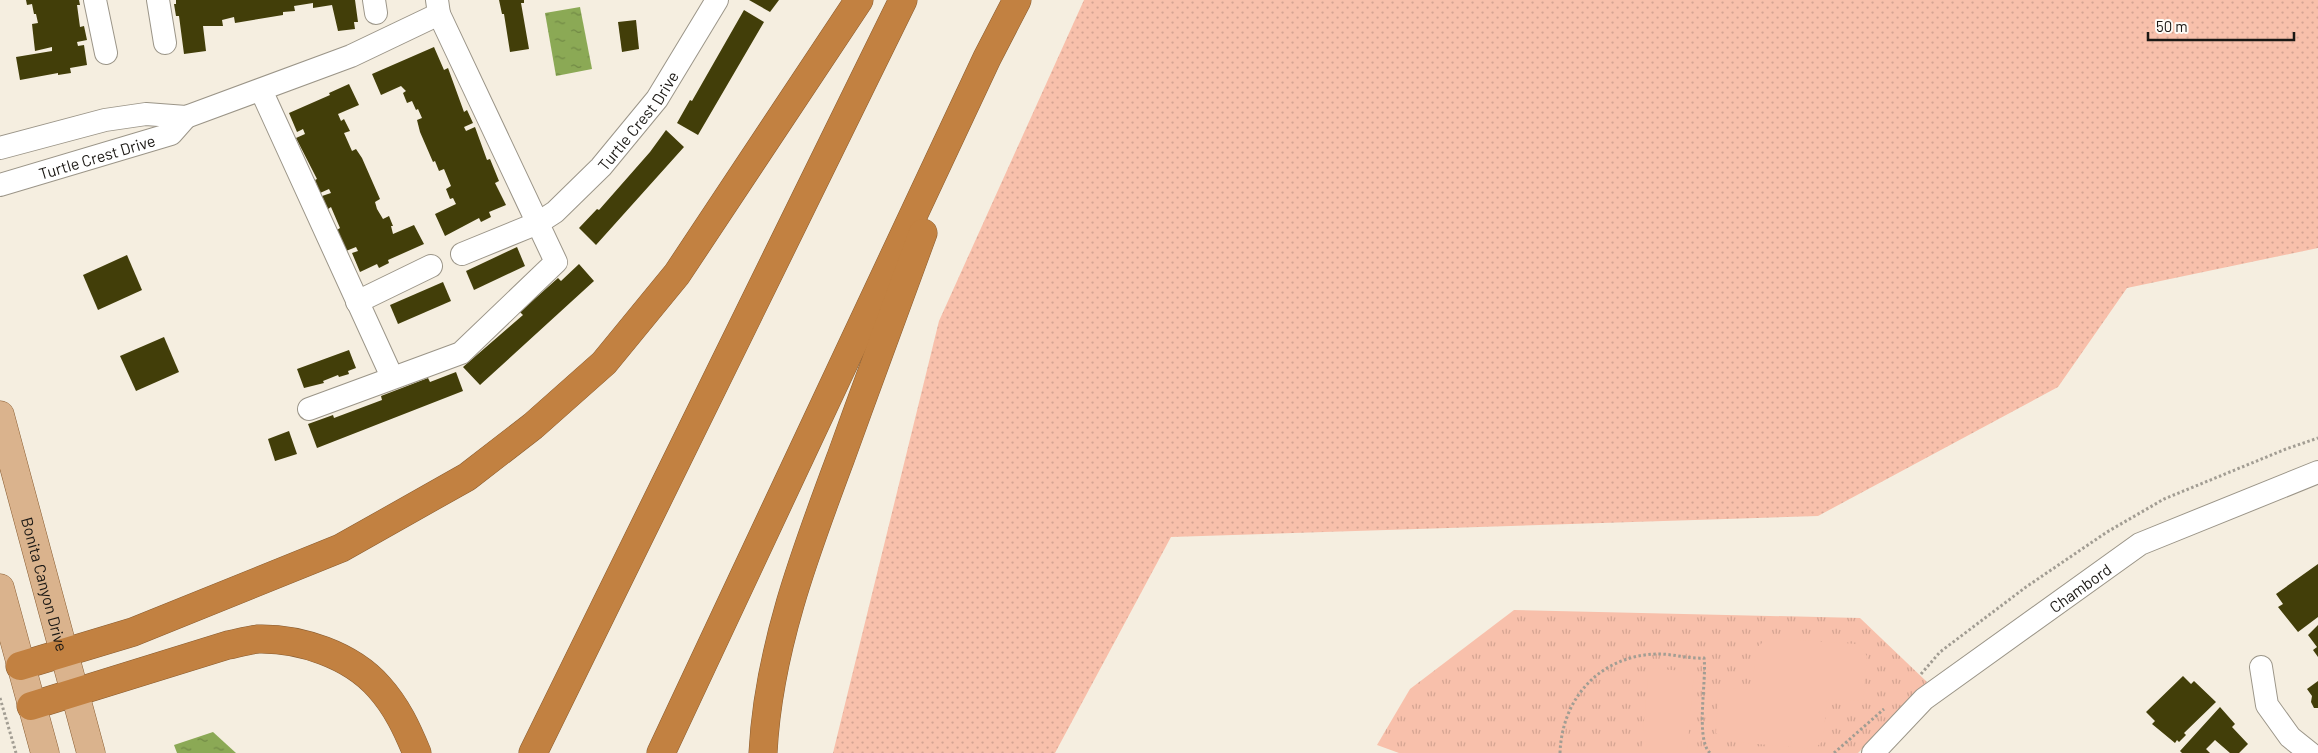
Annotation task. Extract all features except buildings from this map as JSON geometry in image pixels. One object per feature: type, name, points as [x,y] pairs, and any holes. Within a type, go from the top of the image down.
[{"type":"highway","points":[[20,666],[133,632],[341,548],[467,477],[533,426],[604,363],[677,274],[859,0]]},
{"type":"highway","points":[[533,753],[903,0]]},
{"type":"highway","points":[[661,753],[1017,0]]},
{"type":"highway","points":[[763,753],[765,713],[772,670],[816,527],[988,58]]},
{"type":"highway","points":[[31,706],[228,645],[258,639],[323,650],[361,671],[379,687],[406,726],[417,753]]},
{"type":"main road","name":"Bonita Canyon Drive","points":[[0,415],[91,753]]},
{"type":"main road","points":[[0,588],[45,753]]},
{"type":"street","points":[[95,0],[106,53]]},
{"type":"street","points":[[158,0],[165,43]]},
{"type":"street","name":"Turtle Crest Drive","points":[[462,254],[538,222],[555,212],[601,167],[657,99],[717,0]]},
{"type":"street","name":"Turtle Crest Drive","points":[[0,148],[58,131],[113,119],[146,114],[186,117],[351,56],[438,7],[556,262],[461,353],[309,409]]},
{"type":"street","points":[[261,90],[392,377]]},
{"type":"street","name":"Turtle Crest Drive","points":[[0,184],[171,134],[186,117]]},
{"type":"street","points":[[357,302],[431,266]]},
{"type":"street","name":"Chambord","points":[[1873,753],[1924,699],[2140,544],[2318,472]]},
{"type":"street","points":[[2261,667],[2267,705],[2290,737],[2310,753]]},
{"type":"path","points":[[1560,753],[1564,723],[1580,691],[1602,672],[1630,657],[1659,654],[1694,659],[1704,658],[1706,674],[1703,734],[1710,753]]},
{"type":"path","points":[[0,698],[16,753]]},
{"type":"green space","points":[[1084,0],[2318,0],[2318,248],[2127,288],[2058,387],[1818,516],[1171,537],[1055,753],[833,753],[939,321]]},
{"type":"green space","points":[[1514,610],[1860,618],[1927,682],[1858,753],[1399,753],[1377,745],[1410,689]]},
{"type":"green space","points":[[1768,638],[1858,644],[1867,656],[1863,701],[1827,699],[1823,741],[1814,749],[1724,741],[1716,733],[1718,695],[1728,688],[1752,690],[1756,648]]},
{"type":"green space","points":[[1649,668],[1694,672],[1687,753],[1641,752]]},
{"type":"water","points":[[580,7],[592,69],[556,76],[545,13]]},
{"type":"water","points":[[213,732],[236,753],[177,753],[174,745]]}]
